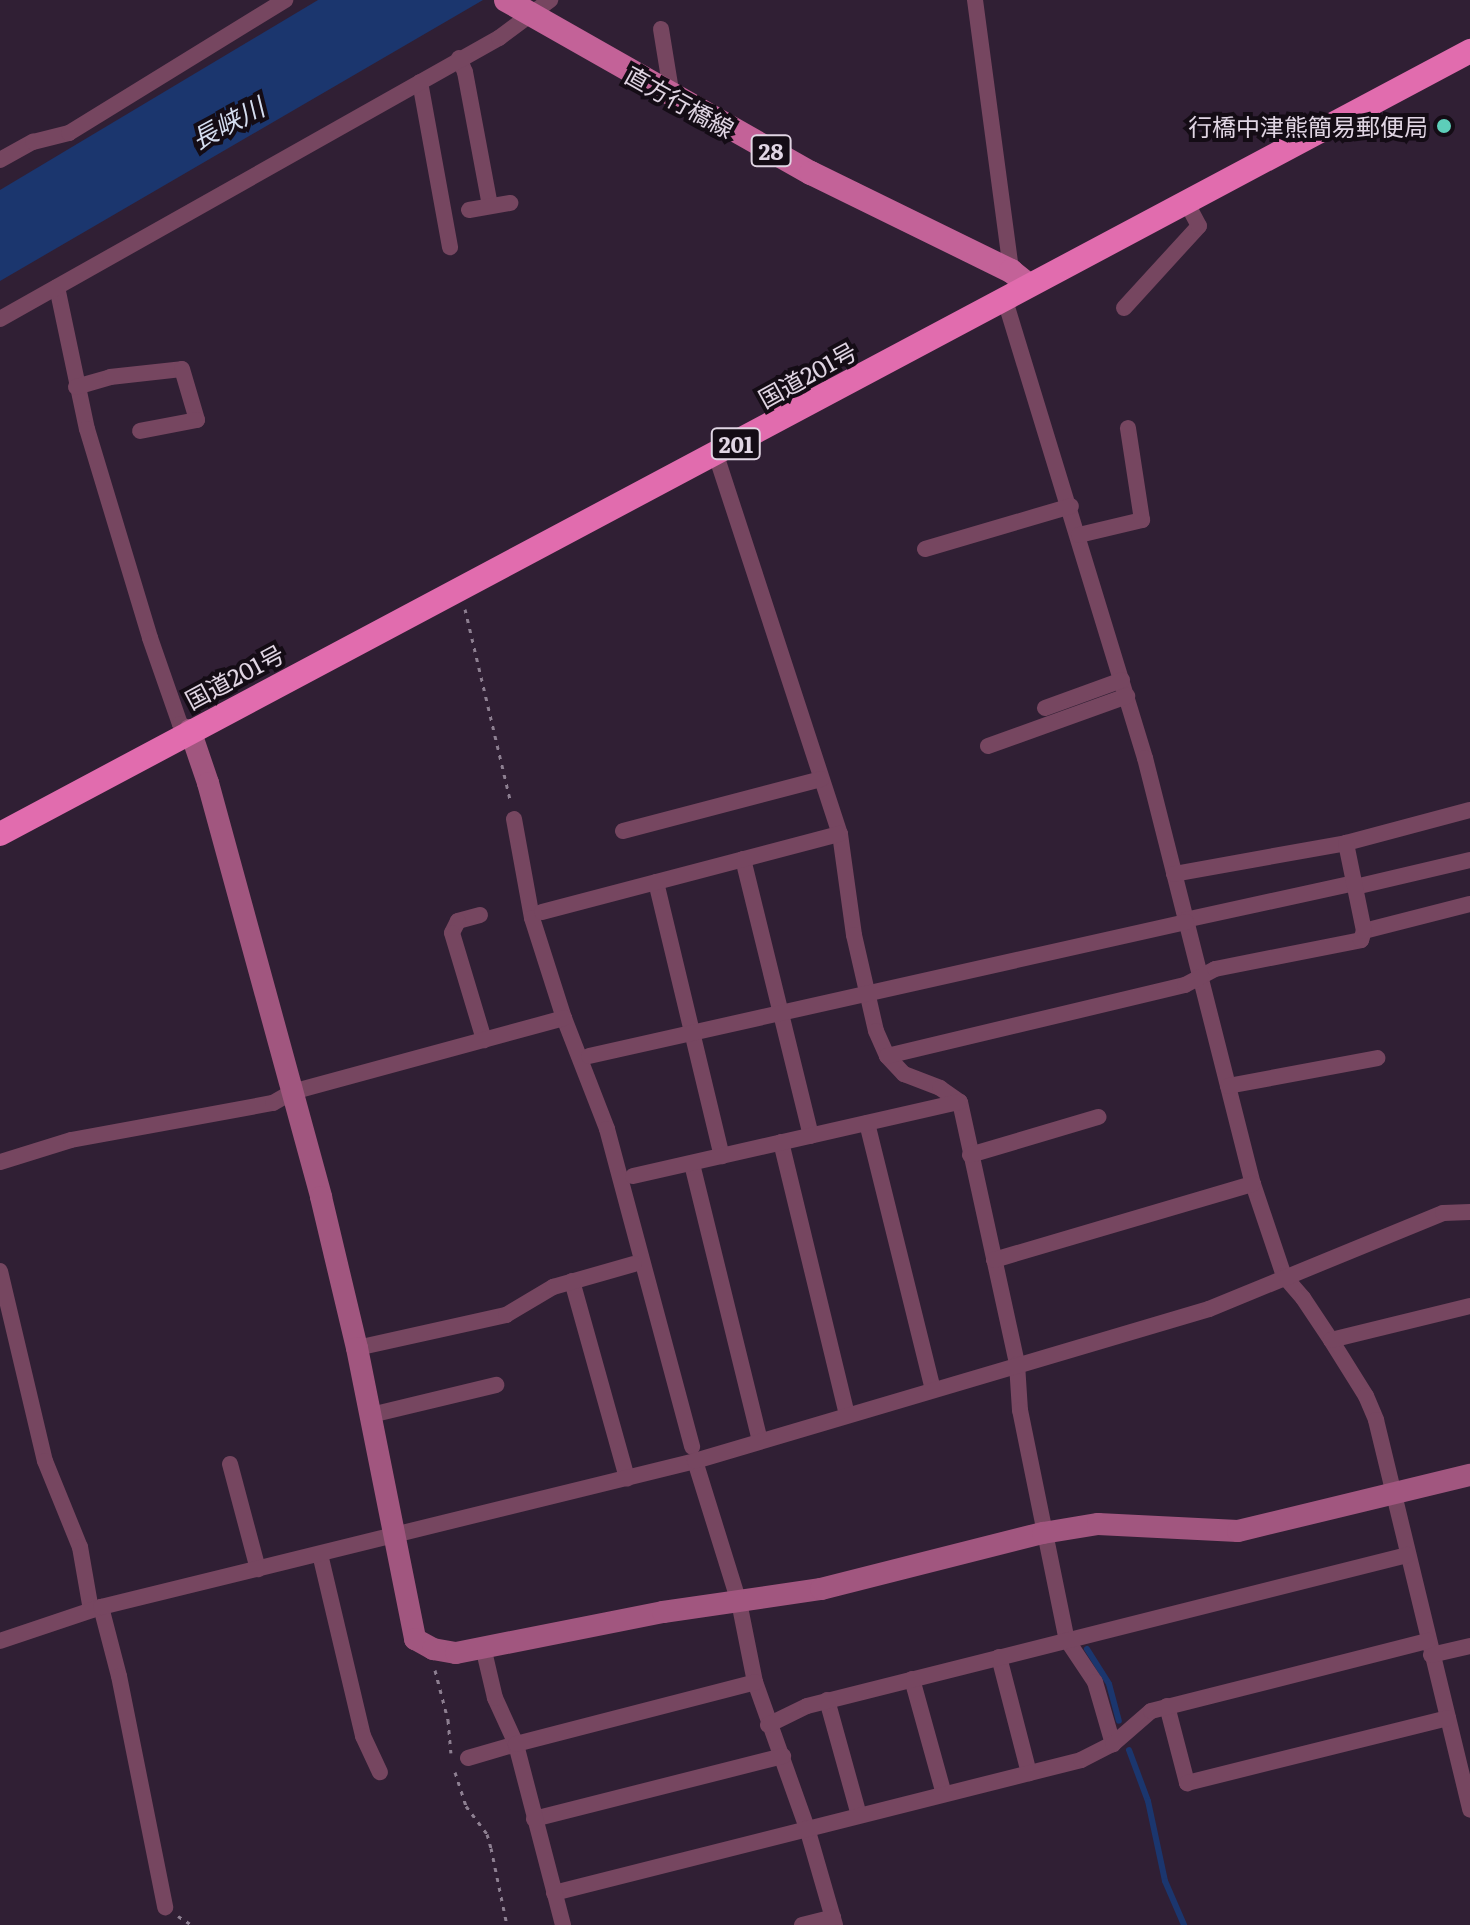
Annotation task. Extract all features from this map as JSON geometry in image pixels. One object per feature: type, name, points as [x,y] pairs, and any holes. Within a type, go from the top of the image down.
[{"type":"highway","name":"国道201号","points":[[0,834],[190,730],[716,455],[1004,297],[1019,278],[1186,202],[1470,51]]},
{"type":"main road","name":"直方行橋線","points":[[527,6],[672,97],[811,173],[1019,278]]},
{"type":"street","points":[[0,160],[33,142],[69,133],[226,40],[237,27],[285,0]]},
{"type":"street","points":[[975,0],[1019,278]]},
{"type":"street","points":[[0,319],[420,82],[459,58],[527,6]]},
{"type":"street","points":[[661,29],[672,97]]},
{"type":"street","points":[[459,58],[465,72],[490,206]]},
{"type":"street","points":[[420,82],[450,247]]},
{"type":"street","points":[[1124,308],[1199,226],[1186,202]]},
{"type":"street","points":[[469,210],[510,203]]},
{"type":"street","points":[[57,287],[66,321],[76,387],[150,638],[180,724],[190,730],[208,783],[292,1092],[357,1348],[415,1639],[433,1649],[456,1653],[663,1612],[821,1589],[1043,1533],[1098,1524],[1238,1531],[1395,1496],[1470,1475]]},
{"type":"street","points":[[1004,297],[1125,688],[1253,1184],[1284,1276],[1331,1340],[1366,1396],[1395,1496],[1448,1718],[1462,1745],[1470,1810]]},
{"type":"street","points":[[76,387],[110,377],[182,369],[197,420],[140,431]]},
{"type":"street","points":[[1079,535],[1142,520],[1128,428]]},
{"type":"street","points":[[716,455],[840,834],[866,995],[887,1056],[904,1074],[940,1088],[960,1102],[1017,1364],[1020,1410],[1067,1640],[1095,1682],[1113,1744]]},
{"type":"street","points":[[925,549],[1071,506]]},
{"type":"street","points":[[1045,708],[1125,688]]},
{"type":"street","points":[[988,746],[1125,688]]},
{"type":"street","points":[[623,831],[821,779]]},
{"type":"street","points":[[1174,874],[1346,843],[1470,810]]},
{"type":"street","points":[[514,819],[532,918],[564,1018],[607,1129],[693,1454],[739,1602],[755,1682],[807,1828],[834,1921],[802,1925]]},
{"type":"street","points":[[542,912],[840,834]]},
{"type":"street","points":[[887,1056],[1200,979],[1215,969],[1361,940],[1364,931],[1346,843]]},
{"type":"street","points":[[743,859],[811,1136]]},
{"type":"street","points":[[589,1056],[1470,860]]},
{"type":"street","points":[[656,882],[722,1156]]},
{"type":"street","points":[[1364,931],[1470,904]]},
{"type":"street","points":[[480,915],[458,921],[452,933],[484,1040]]},
{"type":"street","points":[[0,1162],[71,1140],[273,1103],[292,1092],[564,1018]]},
{"type":"street","points":[[1228,1086],[1377,1058]]},
{"type":"street","points":[[633,1176],[960,1102]]},
{"type":"street","points":[[970,1155],[1098,1117]]},
{"type":"street","points":[[867,1123],[933,1389]]},
{"type":"street","points":[[781,1142],[847,1414]]},
{"type":"street","points":[[692,1164],[760,1440]]},
{"type":"street","points":[[994,1260],[1253,1184]]},
{"type":"street","points":[[0,1641],[96,1609],[627,1478],[693,1454],[760,1440],[1209,1309],[1443,1213],[1470,1212]]},
{"type":"street","points":[[357,1348],[506,1315],[553,1287],[634,1264]]},
{"type":"street","points":[[0,1271],[45,1461],[80,1547],[96,1609],[119,1676],[165,1907]]},
{"type":"street","points":[[572,1281],[627,1478]]},
{"type":"street","points":[[1331,1340],[1470,1306]]},
{"type":"street","points":[[371,1415],[496,1385]]},
{"type":"street","points":[[230,1464],[258,1569]]},
{"type":"street","points":[[320,1554],[363,1736],[380,1772]]},
{"type":"street","points":[[768,1725],[827,1700],[1407,1555]]},
{"type":"street","points":[[554,1893],[1081,1760],[1113,1744],[1151,1711],[1167,1706],[1430,1648],[1470,1646]]},
{"type":"street","points":[[483,1647],[495,1698],[516,1744],[563,1925]]},
{"type":"street","points":[[999,1657],[1029,1773]]},
{"type":"street","points":[[912,1679],[944,1794]]},
{"type":"street","points":[[468,1758],[755,1682]]},
{"type":"street","points":[[827,1700],[859,1815]]},
{"type":"street","points":[[1167,1706],[1187,1783],[1448,1718]]},
{"type":"street","points":[[534,1819],[783,1756]]},
{"type":"path","points":[[461,589],[514,819]]},
{"type":"path","points":[[433,1649],[452,1759],[466,1806],[487,1834],[507,1925]]},
{"type":"water","name":"長峡川","points":[[318,0],[483,0],[0,281],[0,190]]},
{"type":"waterway","points":[[1087,1649],[1109,1684],[1119,1721]]},
{"type":"waterway","points":[[1129,1750],[1148,1801],[1165,1881],[1184,1925]]},
{"type":"place","name":"行橋中津熊簡易郵便局","points":[[1444,126]]}]
